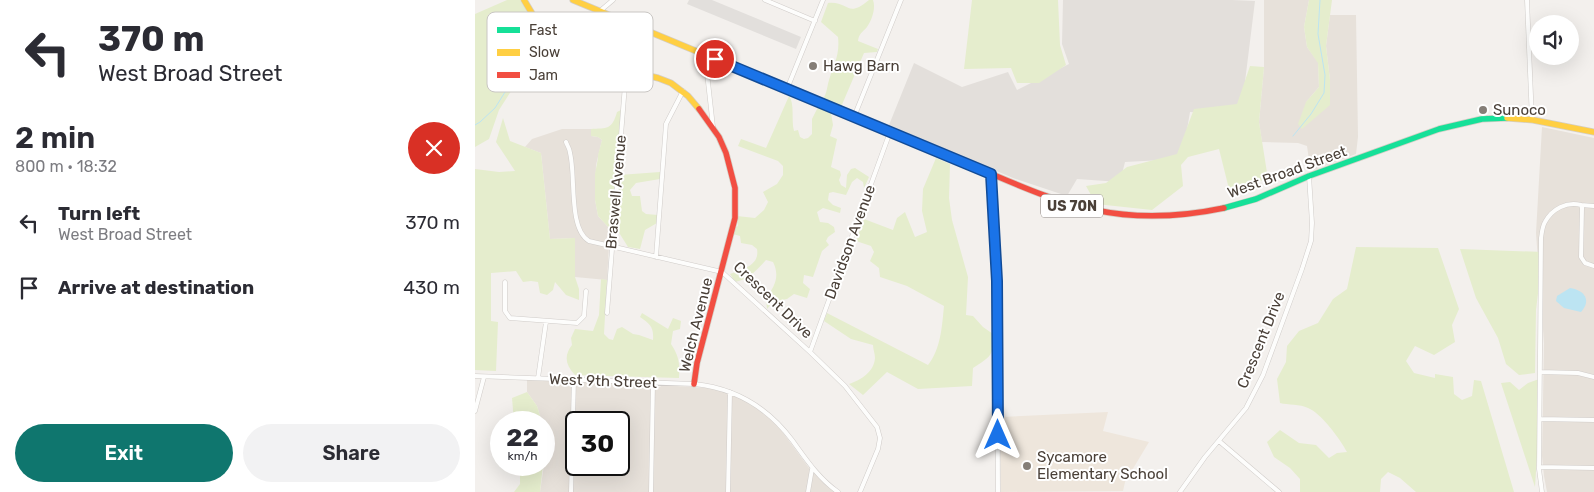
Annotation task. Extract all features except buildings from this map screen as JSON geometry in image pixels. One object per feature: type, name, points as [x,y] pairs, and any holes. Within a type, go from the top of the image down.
[{"type":"main road","name":"Crescent Drive","points":[[524,0],[531,12]]},
{"type":"main road","name":"West Broad Street","points":[[573,0],[600,11]]},
{"type":"main road","name":"West Broad Street","points":[[653,33],[1052,199],[1091,210],[1115,214],[1170,216],[1229,207],[1257,199],[1309,176],[1441,128],[1471,121],[1496,118],[1532,120],[1594,132]]},
{"type":"main road","name":"Crescent Drive","points":[[653,77],[671,83],[694,102],[713,127],[726,153],[735,188],[735,218],[722,272]]},
{"type":"main road","name":"Welch Avenue","points":[[694,384],[697,364],[722,272]]},
{"type":"street","points":[[600,11],[613,0]]},
{"type":"street","points":[[765,0],[815,21]]},
{"type":"street","points":[[787,89],[823,0]]},
{"type":"street","points":[[854,117],[901,0]]},
{"type":"street","points":[[1527,0],[1532,120]]},
{"type":"street","points":[[705,55],[713,127]]},
{"type":"street","points":[[656,257],[666,124],[683,91]]},
{"type":"street","name":"Braswell Avenue","points":[[607,313],[624,92]]},
{"type":"street","name":"Davidson Avenue","points":[[811,352],[890,132]]},
{"type":"street","points":[[566,142],[571,153],[577,223],[579,231],[584,238],[589,241],[722,272]]},
{"type":"street","points":[[991,174],[997,281],[998,492]]},
{"type":"street","name":"Crescent Drive","points":[[1179,492],[1246,408],[1255,392],[1303,269],[1311,241],[1309,176]]},
{"type":"street","points":[[1542,492],[1539,467],[1541,238],[1545,221],[1558,208],[1566,204],[1594,206]]},
{"type":"street","points":[[1581,205],[1581,257],[1585,263],[1594,266]]},
{"type":"street","name":"Crescent Drive","points":[[722,272],[811,352],[845,386],[877,427],[880,438],[878,449],[860,492]]},
{"type":"street","points":[[505,282],[505,311],[510,318],[577,323],[584,316],[586,291]]},
{"type":"street","points":[[538,378],[546,322]]},
{"type":"street","points":[[1540,372],[1578,373],[1594,377]]},
{"type":"street","name":"West 9th Street","points":[[475,376],[694,384],[720,388],[748,400],[777,421],[812,469],[838,492]]},
{"type":"street","points":[[475,412],[484,377]]},
{"type":"street","points":[[571,492],[574,380]]},
{"type":"street","points":[[651,492],[653,383]]},
{"type":"street","points":[[729,492],[730,392]]},
{"type":"street","points":[[1540,419],[1594,420]]},
{"type":"street","points":[[1219,442],[1279,492]]},
{"type":"street","points":[[1539,467],[1594,468]]},
{"type":"street","points":[[808,492],[812,469]]},
{"type":"shaded area","points":[[689,0],[712,0],[801,37],[796,49],[687,4]]},
{"type":"shaded area","points":[[1063,0],[1255,1],[1241,114],[1190,112],[1182,159],[1125,162],[1120,182],[1077,179],[1067,196],[1013,178],[889,125],[914,63],[962,87],[1008,72],[1017,90],[1069,64],[1062,44]]},
{"type":"shaded area","points":[[1264,0],[1309,0],[1304,27],[1307,47],[1318,62],[1319,87],[1306,102],[1330,80],[1326,46],[1330,15],[1356,15],[1358,137],[1356,154],[1314,170],[1310,167],[1307,146],[1298,143],[1262,142],[1259,122],[1264,67]]},
{"type":"shaded area","points":[[1542,127],[1594,138],[1594,492],[1547,492],[1544,476],[1542,456],[1544,343],[1536,233]]},
{"type":"shaded area","points":[[562,129],[591,129],[591,136],[602,140],[596,165],[595,200],[598,216],[610,229],[607,280],[575,277],[575,238],[550,239],[541,153],[525,147],[532,139]]},
{"type":"shaded area","points":[[527,380],[567,381],[571,385],[576,386],[581,381],[648,384],[652,388],[658,388],[663,385],[719,389],[755,406],[770,418],[809,468],[835,492],[540,492],[542,476],[555,476],[555,411],[539,411],[527,392]]},
{"type":"shaded area","points":[[1108,412],[1103,431],[1149,442],[1125,482],[1123,491],[1001,492],[1000,417]]},
{"type":"green space","points":[[507,0],[520,0],[527,11],[487,12],[487,92],[511,92],[499,110],[489,139],[475,147],[475,105],[475,14]]},
{"type":"green space","points":[[869,0],[873,0],[873,14],[858,41],[878,49],[877,52],[864,53],[841,107],[823,99],[836,59],[838,37],[821,22],[828,3],[840,4],[852,9],[862,6]]},
{"type":"green space","points":[[972,0],[1058,0],[1060,45],[1066,65],[1039,83],[1017,83],[1011,68],[964,69]]},
{"type":"green space","points":[[1309,0],[1332,0],[1326,46],[1330,80],[1330,105],[1302,129],[1298,124],[1306,102],[1319,87],[1318,63],[1307,47],[1304,27]]},
{"type":"green space","points":[[1250,66],[1264,67],[1259,122],[1268,179],[1229,189],[1219,149],[1188,157],[1181,165],[1183,186],[1152,210],[1096,204],[1086,186],[1106,183],[1127,167],[1177,154],[1194,109],[1237,104]]},
{"type":"green space","points":[[789,96],[792,103],[794,131],[798,130],[800,137],[804,139],[812,134],[812,119],[818,107],[831,113],[833,125],[830,136],[837,139],[831,167],[840,171],[839,180],[841,185],[846,188],[847,175],[851,169],[855,168],[869,177],[864,188],[863,182],[857,178],[852,182],[846,195],[829,193],[828,200],[833,205],[841,208],[840,213],[823,208],[817,212],[820,222],[828,223],[834,227],[835,232],[826,241],[829,245],[822,251],[813,277],[804,275],[803,283],[810,289],[807,298],[794,294],[787,299],[773,302],[767,309],[766,298],[774,285],[776,276],[773,262],[766,260],[748,277],[735,282],[730,274],[753,263],[756,259],[757,249],[752,245],[741,243],[740,236],[733,234],[738,226],[737,216],[755,218],[764,210],[768,202],[763,192],[777,184],[783,175],[783,166],[778,161],[738,146],[741,139],[766,148]]},
{"type":"green space","points":[[621,110],[610,229],[598,216],[595,200],[595,174],[602,140],[591,136],[591,129],[608,127],[613,122],[617,112]]},
{"type":"green space","points":[[503,118],[510,141],[541,153],[550,239],[575,238],[575,277],[579,289],[579,300],[566,295],[555,282],[553,290],[547,295],[540,293],[538,282],[523,282],[516,271],[491,273],[491,321],[498,322],[496,371],[475,370],[475,169],[499,172],[515,171],[496,142]]},
{"type":"green space","points":[[936,158],[950,164],[949,198],[952,220],[968,277],[966,315],[973,316],[993,334],[992,351],[988,358],[973,368],[972,386],[918,389],[887,372],[863,395],[849,384],[862,378],[872,367],[875,358],[873,345],[851,339],[824,321],[827,313],[928,365],[936,352],[944,306],[907,286],[880,277],[879,268],[870,261],[874,252],[871,246],[856,241],[864,219],[893,230],[897,218],[905,212],[915,237],[927,232],[922,211],[923,189]]},
{"type":"green space","points":[[660,172],[660,179],[636,183],[630,190],[632,196],[640,196],[642,211],[646,214],[658,215],[657,223],[645,230],[640,249],[628,247],[615,222],[619,175]]},
{"type":"green space","points":[[1356,247],[1438,248],[1459,309],[1452,325],[1455,342],[1434,355],[1415,346],[1406,361],[1414,373],[1435,378],[1435,374],[1453,377],[1454,394],[1462,400],[1472,396],[1474,380],[1481,381],[1514,492],[1416,492],[1400,478],[1388,472],[1381,479],[1380,492],[1300,492],[1300,479],[1290,468],[1274,457],[1267,442],[1280,430],[1299,443],[1316,445],[1329,458],[1337,453],[1347,452],[1340,440],[1319,415],[1308,408],[1280,403],[1277,379],[1286,362],[1287,346],[1299,331],[1318,323],[1333,299],[1347,289]]},
{"type":"green space","points":[[1460,249],[1543,252],[1536,310],[1535,373],[1519,375],[1506,364],[1498,338],[1476,298]]},
{"type":"green space","points":[[601,279],[607,280],[604,334],[609,339],[613,340],[617,329],[622,327],[633,334],[653,340],[651,326],[640,317],[642,313],[668,329],[673,318],[681,321],[680,329],[673,331],[671,344],[678,360],[679,378],[575,375],[567,360],[568,352],[572,345],[571,338],[575,329],[593,331],[599,315]]},
{"type":"green space","points":[[1542,378],[1535,487],[1501,383],[1510,382],[1519,390],[1528,383]]},
{"type":"green space","points":[[527,392],[539,411],[513,411],[512,398]]},
{"type":"green space","points":[[520,476],[542,476],[540,492],[514,492],[520,484]]},
{"type":"water","points":[[1570,288],[1583,293],[1585,296],[1586,303],[1581,312],[1564,308],[1556,301],[1557,296]]},
{"type":"waterway","points":[[1293,136],[1311,114],[1324,93],[1325,75],[1318,34],[1320,0]]},
{"type":"waterway","points":[[475,125],[495,108],[505,92]]},
{"type":"traffic: fast","points":[[1224,208],[1256,199],[1309,176],[1439,129],[1482,119],[1507,118]]},
{"type":"traffic: slow","points":[[524,0],[531,12]]},
{"type":"traffic: slow","points":[[573,0],[602,12]]},
{"type":"traffic: slow","points":[[653,33],[903,137]]},
{"type":"traffic: slow","points":[[653,77],[671,83],[688,96],[699,109]]},
{"type":"traffic: slow","points":[[1507,118],[1533,120],[1594,132]]},
{"type":"traffic: jam","points":[[694,384],[697,363],[735,218],[735,188],[726,153],[719,137],[699,109]]},
{"type":"traffic: jam","points":[[903,137],[1056,200],[1095,210],[1127,215],[1159,216],[1224,208]]},
{"type":"place","name":"Hawg Barn","points":[[813,66]]},
{"type":"place","name":"Sunoco","points":[[1483,110]]},
{"type":"place","name":"Sycamore Elementary School","points":[[1027,466]]},
{"type":"route","points":[[715,59],[991,174],[997,281],[998,435]]}]
